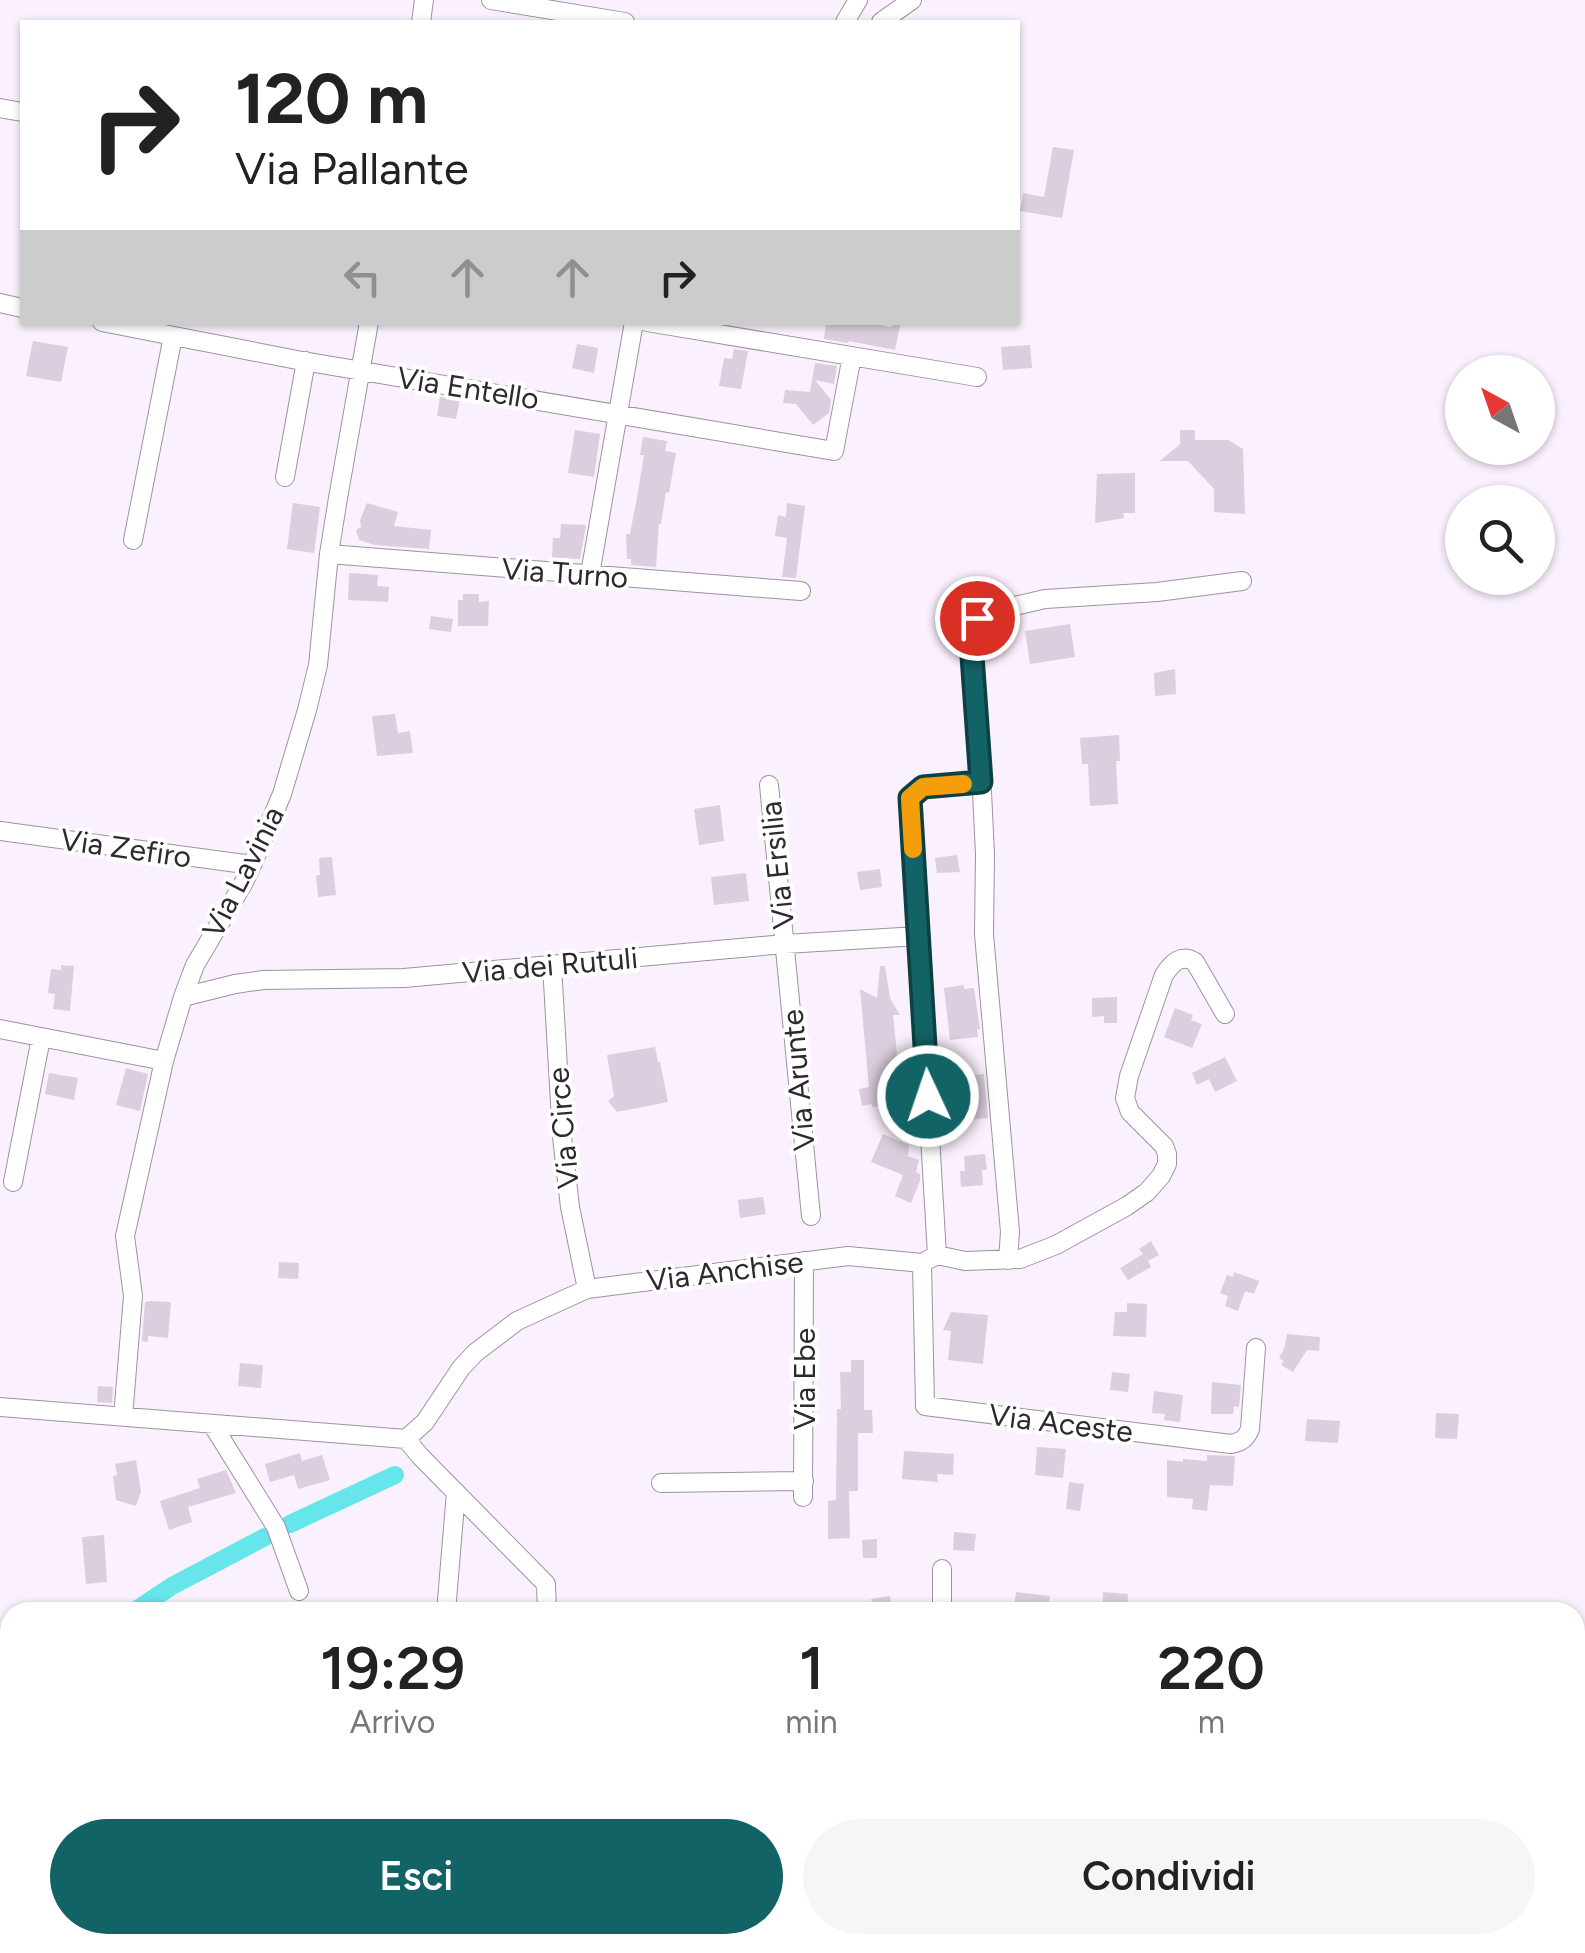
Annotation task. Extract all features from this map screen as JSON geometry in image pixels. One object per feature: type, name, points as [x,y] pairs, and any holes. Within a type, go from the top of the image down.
[{"type":"street","points":[[491,0],[598,9]]},
{"type":"street","points":[[884,20],[912,0]]},
{"type":"street","name":"Via Entello","points":[[117,325],[360,371],[834,451],[852,356]]},
{"type":"street","name":"Via Lavinia","points":[[122,1417],[133,1296],[125,1236],[164,1061],[195,965],[243,884],[282,794],[315,680],[329,554],[368,325]]},
{"type":"street","points":[[590,574],[633,325]]},
{"type":"street","points":[[665,325],[977,377]]},
{"type":"street","points":[[133,540],[173,336]]},
{"type":"street","points":[[285,477],[306,361]]},
{"type":"street","name":"Via Turno","points":[[329,554],[801,591]]},
{"type":"street","points":[[1008,1260],[1010,1232],[984,934],[985,854],[970,628],[984,613],[1046,598],[1156,592],[1242,580]]},
{"type":"street","points":[[930,1259],[910,798],[923,787],[981,782]]},
{"type":"street","name":"Via Ersilia","points":[[769,785],[785,944]]},
{"type":"street","name":"Via Zefiro","points":[[0,831],[252,865]]},
{"type":"street","name":"Via dei Rutuli","points":[[184,997],[262,980],[404,978],[918,936]]},
{"type":"street","name":"Via Arunte","points":[[785,944],[811,1216]]},
{"type":"street","name":"Via Anchise","points":[[406,1439],[425,1422],[460,1368],[475,1353],[517,1322],[587,1290],[848,1256],[1020,1259],[1056,1245],[1127,1206],[1161,1176],[1166,1164],[1164,1146],[1130,1112],[1125,1098],[1134,1060],[1170,966],[1182,958],[1196,962],[1225,1014]]},
{"type":"street","name":"Via Circe","points":[[552,965],[562,1137],[570,1207],[587,1290]]},
{"type":"street","points":[[0,1029],[164,1061]]},
{"type":"street","points":[[12,1182],[41,1038]]},
{"type":"street","name":"Via Aceste","points":[[930,1259],[925,1406],[1238,1443],[1250,1430],[1256,1348]]},
{"type":"street","name":"Via Ebe","points":[[661,1483],[804,1489],[804,1261]]},
{"type":"street","points":[[0,1407],[406,1439],[546,1584],[547,1602]]},
{"type":"street","points":[[212,1424],[276,1527],[299,1592]]},
{"type":"street","points":[[447,1602],[456,1492]]},
{"type":"street","points":[[942,1568],[942,1602]]},
{"type":"building","points":[[1053,147],[1074,150],[1062,218],[1020,211],[1023,193],[1044,197]]},
{"type":"building","points":[[826,325],[900,325],[895,350],[824,339]]},
{"type":"building","points":[[33,341],[68,347],[61,382],[26,376]]},
{"type":"building","points":[[577,344],[598,348],[594,373],[572,368]]},
{"type":"building","points":[[1030,345],[1032,368],[1003,370],[1001,347]]},
{"type":"building","points":[[734,349],[748,351],[741,389],[719,386],[724,358],[732,359]]},
{"type":"building","points":[[815,363],[837,366],[834,384],[815,380],[831,400],[829,413],[813,425],[796,404],[783,403],[785,390],[810,392]]},
{"type":"building","points":[[440,397],[460,400],[456,419],[437,416]]},
{"type":"building","points":[[575,430],[600,434],[594,477],[568,473]]},
{"type":"building","points":[[1180,430],[1195,430],[1195,440],[1228,440],[1243,449],[1245,514],[1214,512],[1214,489],[1188,461],[1160,461],[1180,444]]},
{"type":"building","points":[[643,437],[667,441],[665,451],[676,453],[659,524],[656,567],[631,565],[631,559],[627,559],[626,534],[630,534],[638,492]]},
{"type":"building","points":[[1135,473],[1135,513],[1095,523],[1097,474]]},
{"type":"building","points":[[293,503],[320,507],[314,553],[287,549]]},
{"type":"building","points":[[367,503],[398,512],[394,526],[431,530],[429,549],[359,540],[356,530],[361,527]]},
{"type":"building","points":[[787,503],[805,506],[796,578],[782,577],[787,538],[775,536],[778,515],[786,517]]},
{"type":"building","points":[[561,524],[586,525],[580,559],[552,558],[553,538],[560,538]]},
{"type":"building","points":[[349,573],[378,575],[377,586],[389,587],[388,602],[348,600]]},
{"type":"building","points":[[463,594],[479,594],[479,602],[489,601],[488,626],[458,626],[458,600],[463,600]]},
{"type":"building","points":[[431,616],[453,619],[451,632],[429,629]]},
{"type":"building","points":[[1070,624],[1075,657],[1030,664],[1025,631]]},
{"type":"building","points":[[1175,669],[1176,694],[1155,696],[1154,673]]},
{"type":"building","points":[[395,714],[398,733],[410,731],[413,753],[377,756],[372,716]]},
{"type":"building","points":[[1119,735],[1118,804],[1090,806],[1088,764],[1082,764],[1080,738]]},
{"type":"building","points":[[720,805],[724,841],[699,845],[694,809]]},
{"type":"building","points":[[957,855],[960,872],[937,873],[935,858]]},
{"type":"building","points":[[332,857],[336,895],[318,897],[319,858]]},
{"type":"building","points":[[880,869],[882,887],[860,890],[857,872]]},
{"type":"building","points":[[746,873],[749,901],[714,905],[711,877]]},
{"type":"building","points":[[61,965],[74,966],[70,1011],[53,1009],[55,994],[48,993],[51,969],[61,970]]},
{"type":"building","points":[[880,966],[885,966],[890,998],[900,1015],[893,1015],[902,1103],[872,1107],[862,1106],[859,1089],[869,1087],[860,989],[877,998]]},
{"type":"building","points":[[964,985],[964,989],[974,988],[978,1037],[950,1040],[944,988]]},
{"type":"building","points":[[1117,997],[1117,1023],[1104,1023],[1104,1016],[1092,1017],[1092,998]]},
{"type":"building","points":[[1175,1008],[1193,1015],[1191,1020],[1202,1024],[1192,1048],[1164,1037]]},
{"type":"building","points":[[655,1047],[668,1102],[617,1112],[608,1101],[614,1096],[607,1055]]},
{"type":"building","points":[[1225,1057],[1237,1081],[1215,1092],[1209,1079],[1197,1085],[1192,1073]]},
{"type":"building","points":[[126,1068],[148,1074],[140,1111],[116,1105]]},
{"type":"building","points":[[49,1073],[78,1078],[74,1100],[45,1094]]},
{"type":"building","points":[[984,1074],[988,1118],[955,1121],[951,1078]]},
{"type":"building","points":[[883,1134],[909,1145],[908,1156],[919,1160],[916,1172],[920,1181],[911,1203],[895,1196],[903,1175],[871,1162]]},
{"type":"building","points":[[985,1154],[987,1170],[982,1170],[983,1185],[961,1187],[964,1156]]},
{"type":"building","points":[[763,1197],[766,1214],[740,1218],[738,1200]]},
{"type":"building","points":[[1151,1241],[1159,1255],[1148,1261],[1151,1267],[1128,1280],[1120,1268],[1143,1254],[1139,1249]]},
{"type":"building","points":[[279,1262],[299,1263],[298,1279],[278,1278]]},
{"type":"building","points":[[1234,1272],[1259,1281],[1254,1294],[1245,1291],[1238,1311],[1225,1306],[1228,1296],[1220,1293],[1227,1275],[1233,1277]]},
{"type":"building","points":[[145,1302],[171,1302],[168,1338],[148,1336],[148,1342],[142,1341]]},
{"type":"building","points":[[1127,1303],[1147,1304],[1146,1337],[1113,1336],[1115,1312],[1127,1312]]},
{"type":"building","points":[[951,1312],[988,1315],[983,1364],[948,1360],[951,1331],[943,1330]]},
{"type":"building","points":[[1287,1334],[1320,1337],[1319,1351],[1307,1350],[1293,1372],[1281,1365],[1284,1361],[1279,1358]]},
{"type":"building","points":[[851,1360],[864,1360],[864,1410],[872,1410],[873,1433],[858,1433],[858,1491],[849,1491],[850,1538],[828,1539],[828,1501],[836,1500],[840,1372],[851,1372]]},
{"type":"building","points":[[240,1363],[263,1365],[261,1388],[238,1386]]},
{"type":"building","points":[[1112,1372],[1130,1374],[1128,1392],[1110,1390]]},
{"type":"building","points":[[1212,1382],[1241,1385],[1239,1407],[1234,1406],[1233,1414],[1211,1414]]},
{"type":"building","points":[[98,1386],[113,1387],[112,1403],[97,1402]]},
{"type":"building","points":[[1154,1391],[1183,1395],[1180,1422],[1164,1420],[1165,1414],[1152,1413]]},
{"type":"building","points":[[1436,1413],[1459,1414],[1457,1439],[1435,1438]]},
{"type":"building","points":[[1307,1419],[1340,1421],[1338,1443],[1305,1441]]},
{"type":"building","points":[[1037,1447],[1066,1449],[1063,1478],[1035,1475]]},
{"type":"building","points":[[904,1451],[954,1454],[953,1475],[937,1474],[938,1482],[902,1479]]},
{"type":"building","points":[[300,1453],[302,1461],[322,1455],[330,1480],[298,1489],[294,1475],[270,1482],[265,1464]]},
{"type":"building","points":[[1207,1455],[1235,1456],[1233,1486],[1210,1485],[1207,1511],[1192,1509],[1193,1499],[1167,1497],[1167,1460],[1207,1461]]},
{"type":"building","points":[[136,1460],[141,1491],[136,1506],[116,1500],[113,1476],[117,1475],[115,1464]]},
{"type":"building","points":[[226,1470],[236,1493],[188,1507],[192,1522],[169,1530],[160,1501],[200,1488],[197,1479]]},
{"type":"building","points":[[1069,1482],[1084,1484],[1080,1511],[1066,1509]]},
{"type":"building","points":[[954,1532],[976,1534],[974,1551],[953,1550]]},
{"type":"building","points":[[104,1535],[107,1582],[86,1584],[82,1537]]},
{"type":"building","points":[[877,1539],[877,1558],[863,1558],[862,1540]]},
{"type":"building","points":[[1016,1592],[1050,1596],[1049,1602],[1014,1602]]},
{"type":"building","points":[[1103,1592],[1128,1594],[1128,1602],[1102,1602]]},
{"type":"building","points":[[890,1596],[891,1602],[872,1602],[871,1599]]},
{"type":"waterway","points":[[290,1524],[395,1475]]},
{"type":"waterway","points":[[148,1602],[265,1537]]},
{"type":"slow traffic","points":[[913,849],[910,798],[923,787],[963,784]]},
{"type":"route","points":[[928,1096],[910,798],[923,787],[981,782],[970,628],[977,618]]}]
